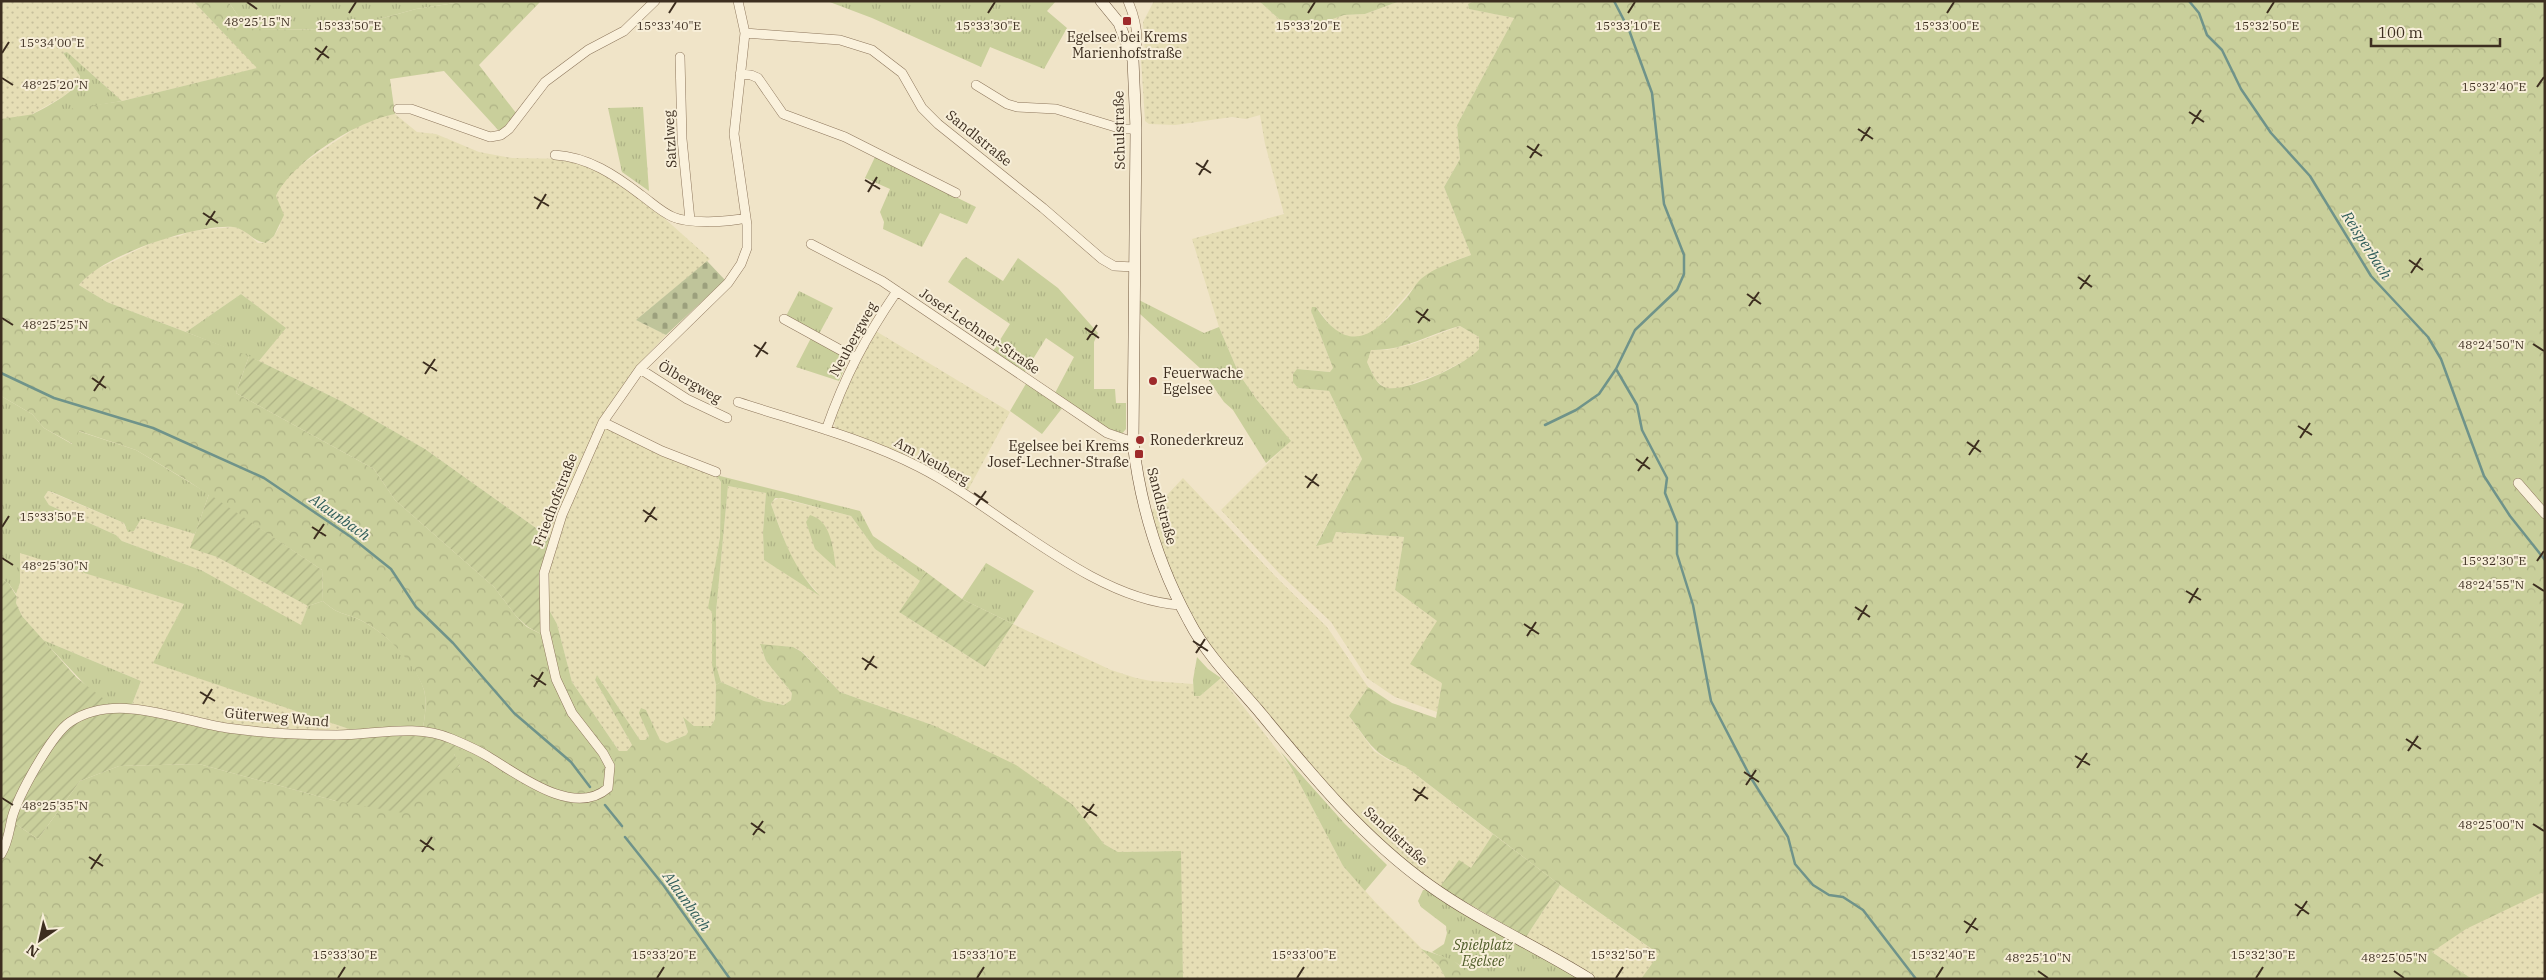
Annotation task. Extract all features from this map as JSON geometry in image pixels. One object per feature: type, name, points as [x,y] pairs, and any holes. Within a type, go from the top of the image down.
[{"type":"street","points":[[398,109],[411,109],[490,137],[500,135],[508,129],[545,82],[588,50],[624,30],[655,1]]},
{"type":"street","points":[[738,1],[745,33]]},
{"type":"street","name":"Schulstraße","points":[[1101,1],[1119,24],[1133,60],[1136,129],[1134,267]]},
{"type":"street","points":[[1128,1],[1136,23],[1137,50],[1133,60]]},
{"type":"street","name":"Friedhofstraße","points":[[397,730],[414,730],[443,735],[489,757],[531,784],[572,797],[592,798],[600,795],[608,788],[610,766],[603,753],[572,713],[556,679],[545,631],[542,596],[544,573],[550,549],[580,470],[603,422],[640,369],[728,283],[741,264],[747,248],[746,218],[734,134],[745,33]]},
{"type":"street","name":"Sandlstraße","points":[[745,33],[840,40],[872,50],[902,73],[922,108],[938,124],[1043,208],[1102,259],[1114,266],[1134,267],[1133,442],[1136,470],[1146,514],[1180,605],[1202,642],[1336,801],[1378,844],[1431,886],[1588,979]]},
{"type":"street","name":"Satzlweg","points":[[680,56],[682,138],[690,220]]},
{"type":"street","points":[[740,74],[758,78],[782,114],[845,137],[956,193]]},
{"type":"street","points":[[976,85],[1017,108],[1056,109],[1122,129],[1136,129]]},
{"type":"street","points":[[555,155],[572,156],[589,162],[621,180],[675,218],[733,221],[746,218]]},
{"type":"street","name":"Josef-Lechner-Straße","points":[[811,244],[882,281],[1107,433],[1133,442]]},
{"type":"street","name":"Neubergweg","points":[[826,430],[842,384],[855,358],[871,328],[897,291]]},
{"type":"street","points":[[784,318],[855,358]]},
{"type":"street","name":"Ölbergweg","points":[[640,369],[687,399],[727,418]]},
{"type":"street","name":"Am Neuberg","points":[[738,402],[885,450],[929,472],[1073,565],[1112,587],[1146,600],[1180,605]]},
{"type":"street","points":[[603,422],[662,451],[716,472]]},
{"type":"street","points":[[2518,482],[2545,514]]},
{"type":"street","name":"Güterweg Wand","points":[[1,854],[21,797],[57,735],[68,723],[97,711],[138,710],[225,727],[292,733],[336,735],[397,730]]},
{"type":"shaded area","points":[[1,1],[193,1],[258,68],[122,101],[67,52],[63,53],[80,76],[79,82],[64,96],[27,117],[1,119]]},
{"type":"shaded area","points":[[1154,1],[1259,1],[1279,19],[1316,25],[1344,15],[1365,14],[1400,1],[1536,1],[1472,2],[1468,5],[1470,9],[1514,18],[1457,125],[1460,159],[1444,187],[1471,255],[1451,262],[1422,278],[1376,330],[1363,337],[1348,337],[1335,331],[1316,307],[1313,307],[1311,311],[1333,368],[1331,372],[1297,369],[1298,388],[1329,391],[1362,459],[1316,545],[1336,532],[1404,537],[1395,590],[1437,621],[1442,683],[1437,712],[1395,697],[1367,678],[1331,622],[1279,573],[1221,510],[1290,441],[1239,374],[1219,327],[1192,239],[1284,214],[1265,144],[1260,115],[1246,119],[1232,117],[1175,125],[1149,124],[1145,121],[1141,59],[1145,53],[1143,22]]},
{"type":"shaded area","points":[[395,114],[417,132],[436,134],[479,152],[512,158],[571,159],[604,173],[654,209],[710,259],[636,320],[666,335],[637,366],[598,424],[550,538],[425,449],[341,401],[259,361],[285,328],[241,294],[186,332],[107,302],[79,285],[89,273],[160,239],[180,236],[191,231],[233,227],[244,230],[258,243],[266,243],[274,236],[280,226],[276,196],[282,184],[293,170],[357,127],[377,117]]},
{"type":"shaded area","points":[[1460,326],[1479,337],[1479,349],[1475,355],[1439,374],[1398,389],[1385,388],[1375,379],[1367,362],[1367,356],[1371,350],[1387,350],[1412,344]]},
{"type":"shaded area","points":[[874,330],[1010,412],[967,492],[922,464],[887,447],[835,428],[834,419],[846,385]]},
{"type":"shaded area","points":[[605,427],[716,475],[721,482],[720,537],[715,570],[712,641],[712,665],[716,685],[715,719],[711,726],[703,727],[694,726],[683,718],[688,732],[686,735],[667,743],[660,741],[646,710],[640,713],[649,736],[645,740],[640,740],[597,675],[595,680],[632,745],[627,751],[619,751],[572,682],[557,624],[547,606],[548,573],[565,516]]},
{"type":"shaded area","points":[[1183,478],[1276,577],[1327,627],[1368,687],[1349,716],[1374,751],[1388,760],[1406,767],[1493,834],[1471,868],[1440,887],[1405,862],[1340,799],[1289,743],[1205,640],[1193,621],[1166,559],[1151,512]]},
{"type":"shaded area","points":[[728,486],[766,493],[763,532],[764,560],[818,593],[798,570],[790,555],[771,504],[779,498],[851,516],[875,549],[920,581],[899,612],[985,667],[1013,624],[1111,670],[1151,681],[1193,684],[1195,696],[1200,696],[1221,678],[1292,769],[1343,866],[1376,903],[1439,966],[1446,979],[1183,979],[1180,851],[1118,852],[1104,844],[1092,832],[935,726],[840,692],[803,652],[793,647],[760,645],[766,661],[792,693],[791,700],[785,705],[764,701],[721,682],[716,665],[716,612]]},
{"type":"shaded area","points":[[48,491],[124,523],[125,527],[134,531],[141,519],[144,519],[195,534],[191,548],[217,557],[308,606],[301,626],[201,570],[122,541],[116,535],[49,505],[44,497]]},
{"type":"shaded area","points":[[19,552],[184,604],[154,663],[358,732],[249,728],[131,707],[141,681],[43,640],[22,616],[16,603],[16,594],[20,583]]},
{"type":"shaded area","points":[[1560,885],[1660,955],[1641,979],[1597,979],[1526,937]]},
{"type":"shaded area","points":[[2544,890],[2545,979],[2472,979],[2432,952],[2465,929]]},
{"type":"green space","points":[[193,1],[228,1],[247,29],[339,30],[416,9],[468,1],[541,1],[479,65],[516,113],[500,132],[444,71],[390,79],[395,114],[380,118],[345,134],[328,144],[296,169],[276,196],[284,215],[274,236],[266,243],[233,227],[217,227],[174,236],[128,253],[108,263],[91,274],[79,285],[107,302],[249,356],[236,393],[374,469],[395,500],[494,587],[527,627],[541,634],[549,633],[547,606],[557,624],[572,682],[619,751],[627,751],[632,745],[595,680],[597,675],[640,740],[645,740],[649,736],[639,713],[641,708],[646,710],[660,740],[667,743],[686,735],[688,732],[683,717],[694,726],[711,726],[715,719],[716,685],[721,682],[764,701],[784,705],[791,700],[792,693],[766,661],[760,644],[793,647],[802,652],[840,692],[935,726],[1016,765],[1073,805],[1104,844],[1118,852],[1181,851],[1183,979],[1,979],[1,837],[5,836],[8,819],[38,839],[80,781],[119,766],[199,764],[336,801],[460,766],[454,754],[423,728],[426,704],[424,690],[407,660],[383,635],[358,619],[334,610],[323,601],[322,570],[188,481],[136,450],[79,431],[73,444],[44,428],[32,414],[1,396],[1,119],[122,101],[257,68]]},
{"type":"green space","points":[[228,1],[468,1],[416,9],[339,30],[247,29]]},
{"type":"green space","points":[[827,1],[1056,1],[1047,11],[1067,28],[1044,69],[990,47],[981,67],[872,18]]},
{"type":"green space","points":[[1259,1],[1400,1],[1365,14],[1344,15],[1316,25],[1279,19]]},
{"type":"green space","points":[[2545,1],[2545,891],[2466,929],[2432,952],[2472,979],[1641,979],[1659,954],[1560,885],[1406,767],[1386,757],[1373,747],[1349,716],[1368,687],[1392,703],[1436,718],[1442,683],[1410,664],[1437,621],[1395,590],[1404,537],[1336,532],[1332,542],[1316,546],[1362,459],[1329,391],[1298,388],[1293,382],[1293,374],[1297,369],[1330,372],[1333,368],[1311,311],[1312,307],[1316,307],[1328,323],[1340,333],[1352,336],[1363,335],[1374,330],[1385,321],[1427,274],[1439,267],[1471,255],[1444,187],[1460,159],[1457,125],[1514,18],[1469,9],[1468,4],[1472,2]],"holes":[[[1460,326],[1479,337],[1479,349],[1462,362],[1434,377],[1405,387],[1384,387],[1378,383],[1367,362],[1371,350],[1394,348]]]},
{"type":"green space","points":[[67,52],[122,101],[27,117],[59,100],[79,82],[80,76],[63,53]]},
{"type":"green space","points":[[643,107],[649,191],[622,172],[608,108]]},
{"type":"green space","points":[[875,157],[976,207],[967,224],[940,213],[922,247],[883,229],[884,222],[880,212],[890,189],[865,178]]},
{"type":"green space","points":[[966,257],[1003,281],[1018,258],[1058,288],[1098,333],[1094,342],[1094,389],[1115,389],[1116,403],[1126,403],[1126,429],[1121,435],[1116,435],[1055,393],[1074,357],[1046,338],[1025,372],[993,351],[1010,324],[948,282]]},
{"type":"green space","points":[[707,261],[725,280],[666,335],[636,320]]},
{"type":"green space","points":[[799,291],[833,308],[819,334],[786,316]]},
{"type":"green space","points":[[241,294],[286,328],[259,361],[186,332]]},
{"type":"green space","points":[[1139,300],[1204,333],[1219,327],[1239,374],[1257,400],[1291,441],[1266,463],[1233,410],[1224,402],[1201,369],[1140,314]]},
{"type":"green space","points":[[811,338],[846,358],[847,363],[839,381],[796,367]]},
{"type":"green space","points":[[249,356],[341,401],[425,449],[550,538],[540,572],[541,634],[528,627],[516,616],[494,587],[395,500],[374,469],[236,393]]},
{"type":"green space","points":[[1027,382],[1063,407],[1042,434],[1010,411]]},
{"type":"green space","points":[[1,396],[32,414],[44,428],[72,444],[78,431],[136,450],[209,494],[195,534],[144,519],[141,519],[134,531],[128,532],[124,523],[48,491],[44,497],[49,505],[116,535],[122,541],[201,570],[301,625],[308,606],[323,601],[334,610],[364,622],[383,634],[400,650],[420,679],[425,695],[423,728],[358,732],[153,663],[184,604],[20,553],[20,583],[16,594],[9,584],[1,578]]},
{"type":"green space","points":[[716,475],[860,511],[873,536],[926,572],[920,581],[875,549],[851,516],[782,498],[775,498],[771,504],[790,553],[803,575],[820,596],[764,560],[763,532],[766,493],[728,486],[716,612],[716,665],[721,682],[716,685],[712,665],[712,612],[708,608],[720,537],[721,482]]},
{"type":"green space","points":[[209,494],[322,570],[323,601],[308,606],[217,557],[190,548]]},
{"type":"green space","points":[[810,515],[823,523],[827,530],[836,568],[815,549],[806,522]]},
{"type":"green space","points":[[986,563],[1034,591],[1013,624],[962,599]]},
{"type":"green space","points":[[926,572],[962,599],[1013,624],[985,667],[899,612]]},
{"type":"green space","points":[[1,578],[9,584],[17,597],[16,603],[22,616],[77,678],[113,706],[249,728],[336,732],[397,728],[467,743],[454,754],[460,765],[403,813],[336,801],[199,764],[119,766],[80,781],[38,839],[8,819],[5,836],[1,837]]},
{"type":"green space","points":[[43,640],[141,681],[131,707],[113,706],[91,691]]},
{"type":"green space","points":[[1197,657],[1208,669],[1221,678],[1200,696],[1194,696],[1193,680]]},
{"type":"green space","points":[[1280,751],[1345,824],[1387,865],[1365,891],[1343,866],[1292,769]]},
{"type":"green space","points":[[1493,834],[1560,885],[1526,937],[1440,887],[1459,860],[1471,868]]},
{"type":"green space","name":"Spielplatz Egelsee","points":[[1423,890],[1581,979],[1467,979],[1463,968],[1458,964],[1432,952],[1444,944],[1447,933],[1446,926],[1421,907],[1418,901]]},
{"type":"green space","points":[[1421,949],[1453,960],[1467,972],[1467,979],[1446,979],[1439,966]]},
{"type":"waterway","points":[[1545,425],[1576,410],[1599,394],[1616,369],[1635,330],[1677,290],[1684,274],[1684,255],[1664,204],[1652,93],[1629,30],[1614,1]]},
{"type":"waterway","name":"Reisperbach","points":[[2189,1],[2199,13],[2207,35],[2222,50],[2241,89],[2271,133],[2310,176],[2371,276],[2428,337],[2441,359],[2484,476],[2510,516],[2545,560]]},
{"type":"waterway","points":[[1616,369],[1637,405],[1642,430],[1667,478],[1665,493],[1677,523],[1677,554],[1693,605],[1711,701],[1751,778],[1788,837],[1795,864],[1813,885],[1829,895],[1843,897],[1863,910],[1916,979]]},
{"type":"waterway","name":"Alaunbach","points":[[1,373],[54,398],[153,428],[264,478],[351,537],[391,569],[416,607],[453,643],[514,713],[571,762],[590,787]]},
{"type":"waterway","name":"Alaunbach","points":[[605,805],[622,826]]},
{"type":"waterway","name":"Alaunbach","points":[[625,837],[664,886],[730,979]]},
{"type":"place","name":"Egelsee bei Krems Marienhofstraße","points":[[1127,21]]},
{"type":"place","name":"Feuerwache Egelsee","points":[[1153,381]]},
{"type":"place","name":"Ronederkreuz","points":[[1140,440]]},
{"type":"place","name":"Egelsee bei Krems Josef-Lechner-Straße","points":[[1139,454]]}]
